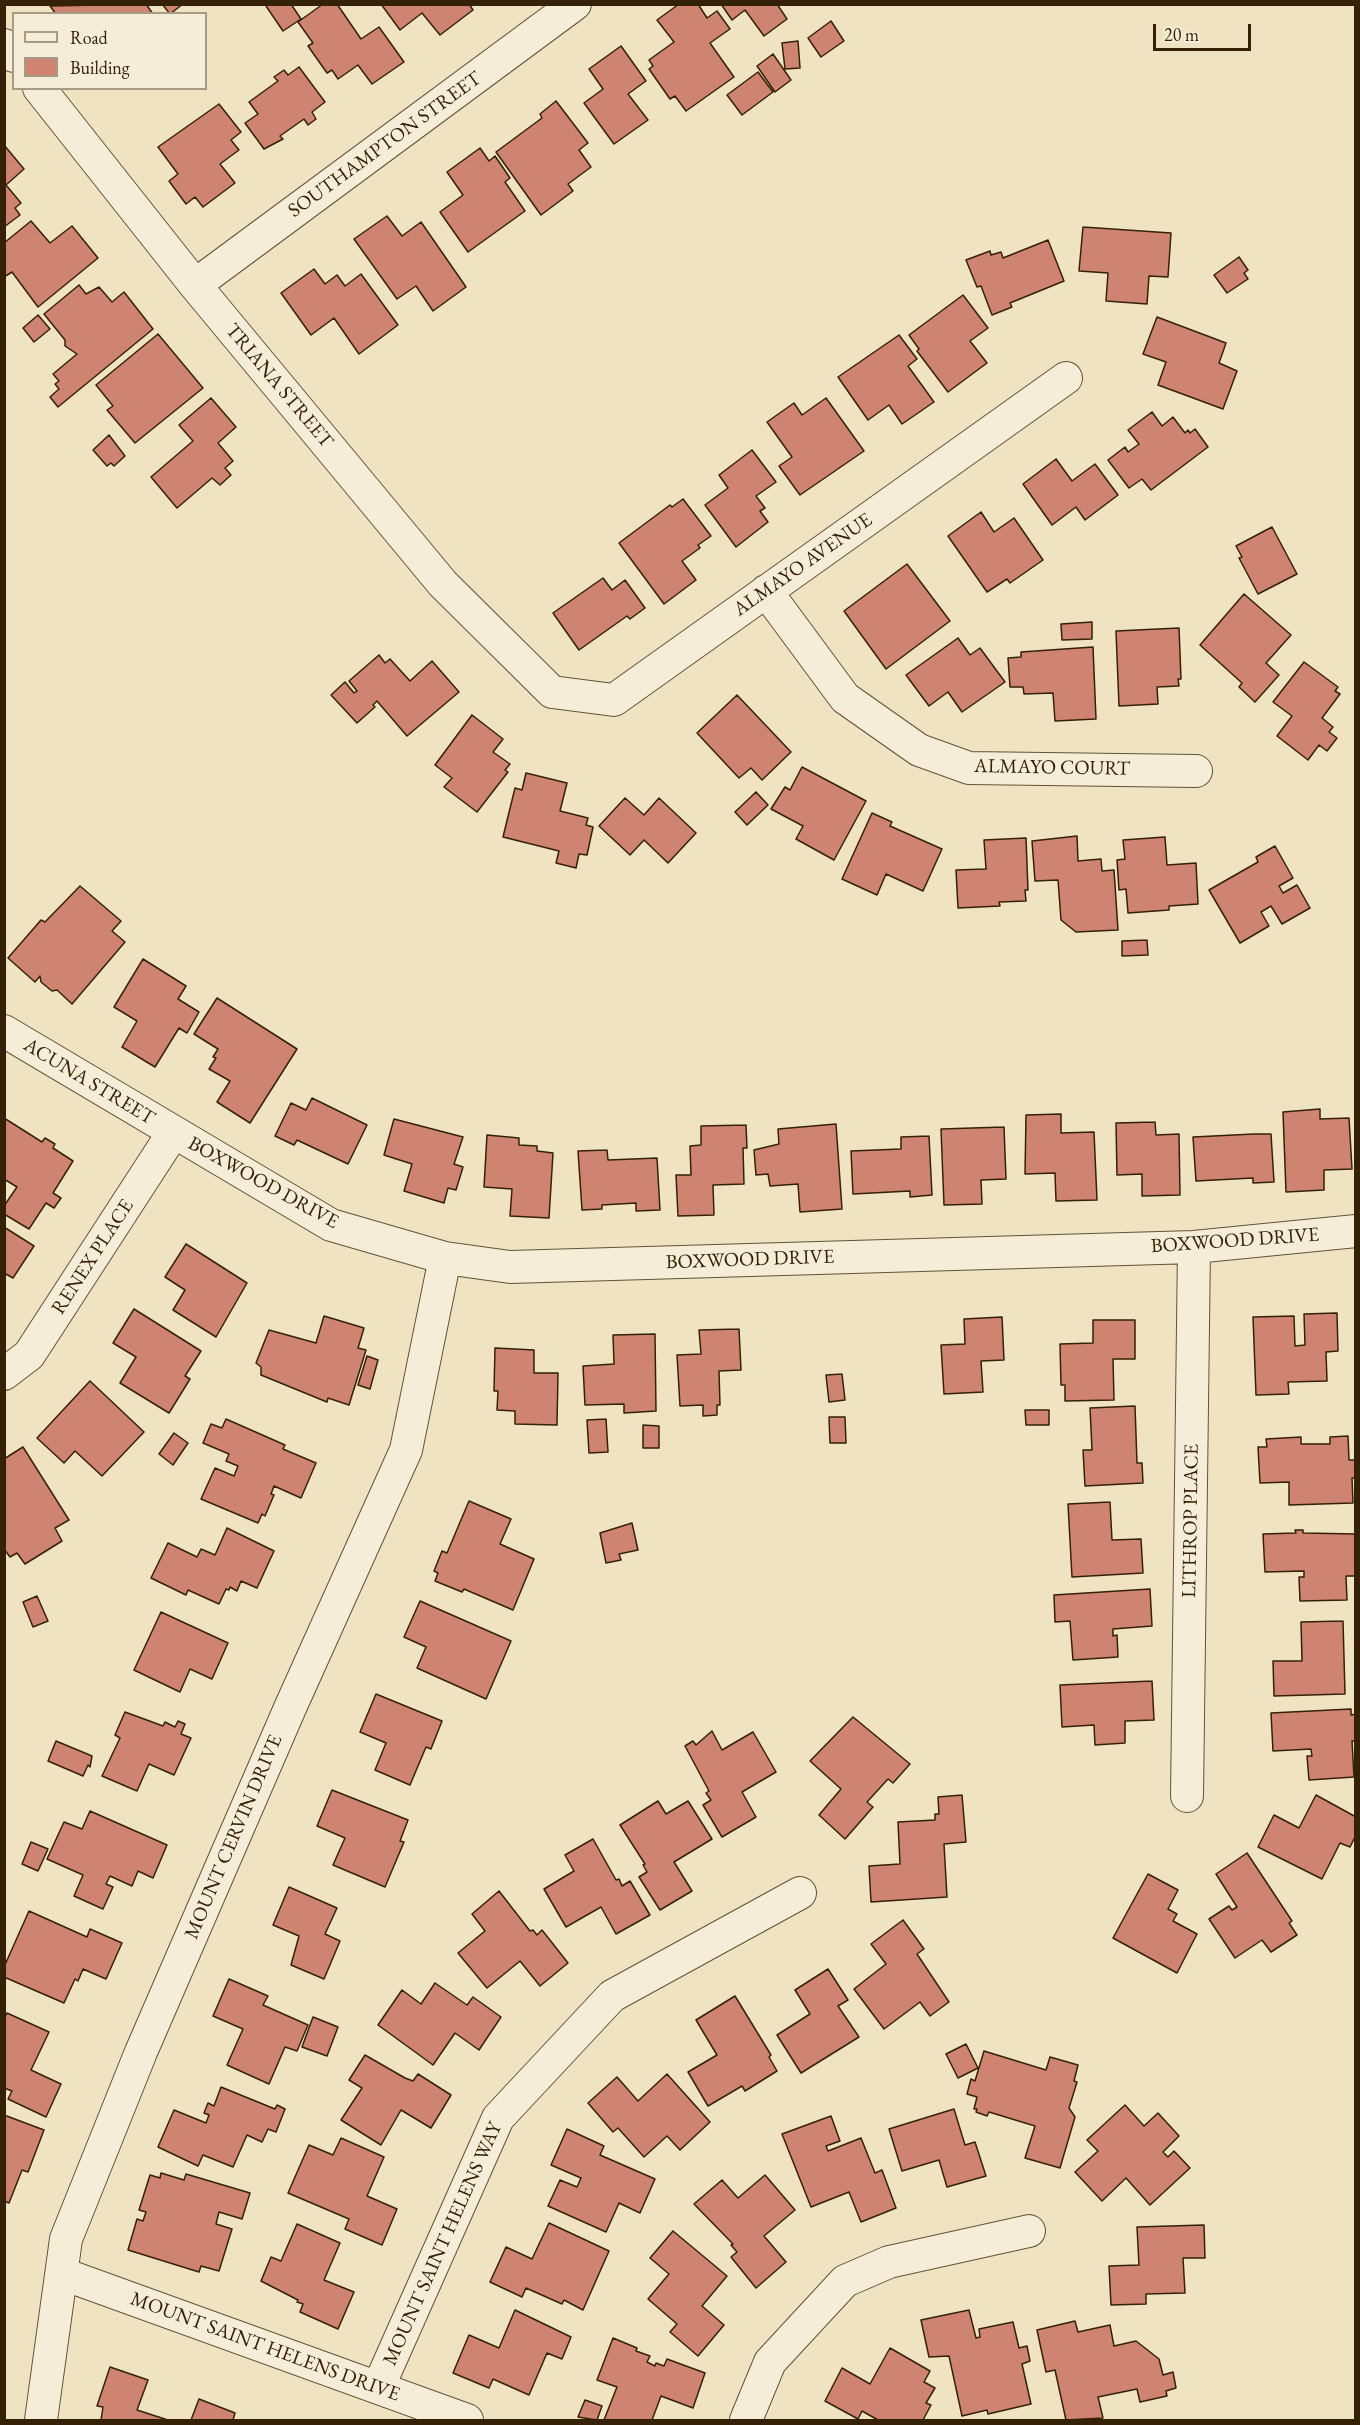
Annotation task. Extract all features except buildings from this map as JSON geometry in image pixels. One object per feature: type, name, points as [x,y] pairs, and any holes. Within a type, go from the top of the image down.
[{"type":"street","name":"SOUTHAMPTON STREET","points":[[195,285],[575,4]]},
{"type":"street","name":"TRIANA STREET","points":[[41,90],[195,285],[443,584],[533,672]]},
{"type":"street","name":"ALMAYO AVENUE","points":[[533,672],[552,692],[614,700],[1066,378]]},
{"type":"street","name":"ALMAYO COURT","points":[[766,591],[845,698],[919,750],[969,768],[1196,771]]},
{"type":"street","name":"ACUNA STREET","points":[[4,1031],[173,1133]]},
{"type":"street","name":"BOXWOOD DRIVE","points":[[173,1133],[331,1225],[445,1258],[510,1267],[1194,1247],[1356,1231]]},
{"type":"street","name":"RENEX PLACE","points":[[4,1374],[29,1355],[173,1133]]},
{"type":"street","name":"LITHROP PLACE","points":[[1187,1796],[1194,1247]]},
{"type":"street","name":"MOUNT CERVIN DRIVE","points":[[41,2421],[66,2239],[141,2052],[290,1708],[406,1450],[445,1258]]},
{"type":"street","name":"MOUNT SAINT HELENS WAY","points":[[378,2388],[498,2118],[612,1996],[800,1893]]},
{"type":"street","points":[[746,2421],[770,2362],[845,2281],[889,2262],[1029,2231]]},
{"type":"street","name":"MOUNT SAINT HELENS DRIVE","points":[[63,2274],[467,2421]]}]
